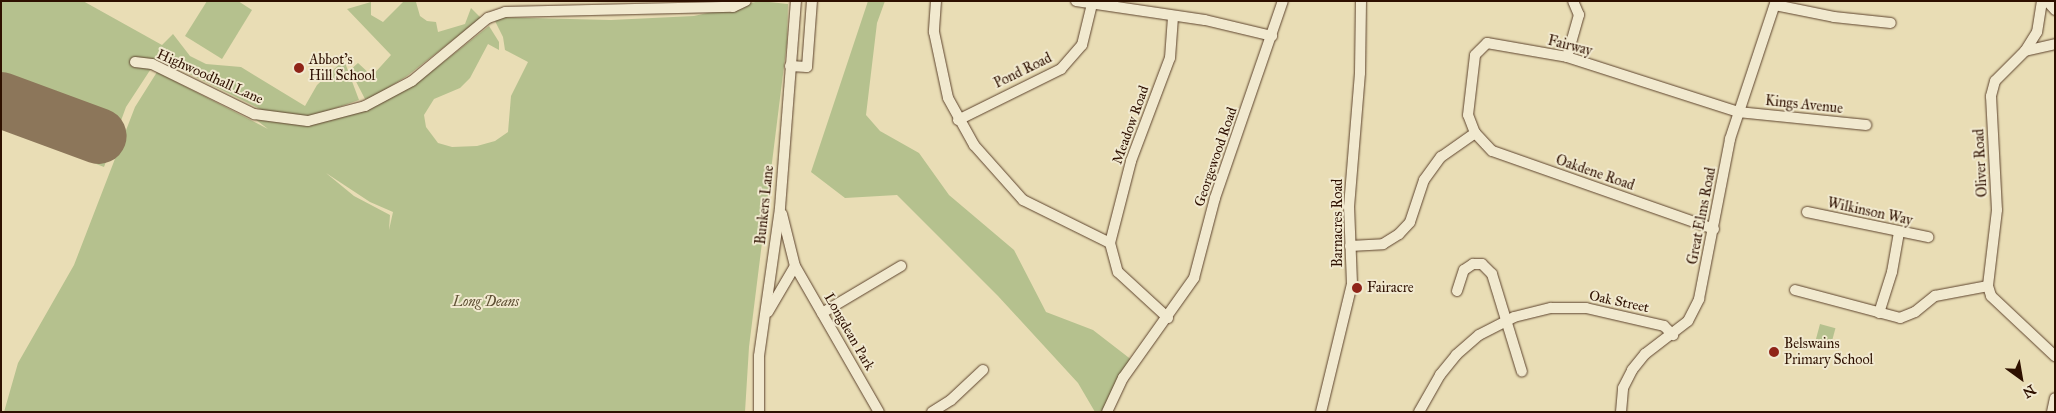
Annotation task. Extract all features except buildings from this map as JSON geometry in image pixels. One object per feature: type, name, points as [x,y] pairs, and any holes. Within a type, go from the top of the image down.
[{"type":"street","name":"Highwoodhall Lane","points":[[135,62],[152,64],[254,114],[308,121],[365,106],[412,80],[485,22],[505,12],[733,6],[746,1]]},
{"type":"street","name":"Bunkers Lane","points":[[759,412],[759,356],[780,208],[796,1]]},
{"type":"street","points":[[790,66],[807,68],[812,1]]},
{"type":"street","points":[[936,1],[934,32],[939,64],[948,98],[958,120],[974,145],[1023,200],[1110,243],[1118,272],[1168,318]]},
{"type":"street","points":[[1076,1],[1173,16],[1272,36]]},
{"type":"street","name":"Georgewood Road","points":[[1107,412],[1123,378],[1187,291],[1199,264],[1215,198],[1283,1]]},
{"type":"street","name":"Barnacres Road","points":[[1321,412],[1352,284],[1349,207],[1360,73],[1361,1]]},
{"type":"street","points":[[1567,57],[1579,15],[1573,1]]},
{"type":"street","name":"Oliver Road","points":[[1988,286],[1997,210],[1991,96],[1995,81],[2025,51],[2037,32],[2042,1]]},
{"type":"street","points":[[2047,1],[2055,10]]},
{"type":"street","points":[[1776,3],[1834,17],[1891,23]]},
{"type":"street","name":"Great Elms Road","points":[[1621,412],[1623,388],[1632,370],[1645,354],[1673,335],[1688,321],[1699,299],[1738,112],[1776,3]]},
{"type":"street","name":"Pond Road","points":[[958,120],[1061,69],[1082,45],[1092,4]]},
{"type":"street","name":"Meadow Road","points":[[1110,243],[1131,161],[1170,58],[1173,16]]},
{"type":"street","name":"Fairway","points":[[1475,133],[1468,115],[1475,55],[1487,43],[1567,57],[1738,112]]},
{"type":"street","points":[[2025,51],[2055,44]]},
{"type":"street","name":"Kings Avenue","points":[[1738,112],[1866,125]]},
{"type":"street","points":[[1350,246],[1383,244],[1399,234],[1410,222],[1424,180],[1441,157],[1475,133]]},
{"type":"street","name":"Oakdene Road","points":[[1475,133],[1492,151],[1714,229]]},
{"type":"street","name":"Longdean Park","points":[[780,208],[795,266],[879,412]]},
{"type":"street","name":"Wilkinson Way","points":[[1807,212],[1899,233],[1928,237]]},
{"type":"street","points":[[1879,313],[1892,272],[1899,233]]},
{"type":"street","points":[[1457,291],[1464,270],[1473,264],[1482,264],[1492,274],[1504,321],[1522,372]]},
{"type":"street","points":[[764,318],[795,266]]},
{"type":"street","points":[[822,313],[902,266]]},
{"type":"street","points":[[1795,290],[1900,318],[1915,312],[1935,296],[1988,286],[1991,296],[2055,356]]},
{"type":"street","name":"Oak Street","points":[[1419,412],[1440,375],[1456,355],[1479,335],[1504,321],[1551,308],[1586,308],[1664,326],[1673,335]]},
{"type":"street","points":[[932,412],[951,400],[983,370]]},
{"type":"street","points":[[2052,412],[2055,398]]},
{"type":"green space","points":[[1,1],[83,1],[162,45],[173,34],[190,56],[206,64],[241,67],[305,106],[317,85],[344,60],[359,100],[310,117],[264,111],[158,58],[126,107],[104,167],[1,127]]},
{"type":"green space","points":[[207,1],[238,1],[252,10],[222,59],[185,36]]},
{"type":"green space","name":"Long Deans","points":[[760,1],[788,4],[787,42],[749,347],[745,412],[4,412],[18,363],[74,265],[135,107],[157,72],[268,129],[255,119],[258,116],[306,123],[422,79],[489,26],[499,42],[499,50],[488,44],[470,78],[460,88],[434,99],[424,115],[426,127],[438,143],[452,147],[477,146],[495,141],[508,132],[511,96],[528,62],[505,50],[503,37],[493,17],[611,20],[694,16]],"holes":[[[326,173],[370,202],[393,212],[389,230],[390,215],[354,196]]]},
{"type":"green space","points":[[868,1],[885,1],[877,23],[866,115],[880,131],[919,153],[949,195],[1014,250],[1046,312],[1093,330],[1137,364],[1109,412],[1095,412],[1078,383],[998,296],[897,195],[845,198],[811,172]]},
{"type":"green space","points":[[371,2],[371,15],[383,22],[403,2],[416,2],[420,16],[427,21],[436,22],[438,32],[465,24],[471,8],[481,18],[407,76],[372,98],[365,99],[350,70],[358,63],[372,76],[391,55],[347,9]]},
{"type":"green space","points":[[1820,324],[1835,328],[1831,344],[1816,339]]},
{"type":"runway","points":[[1,100],[99,136]]},
{"type":"place","name":"Abbot's Hill School","points":[[299,68]]},
{"type":"place","name":"Fairacre","points":[[1357,288]]},
{"type":"place","name":"Belswains Primary School","points":[[1774,352]]}]
